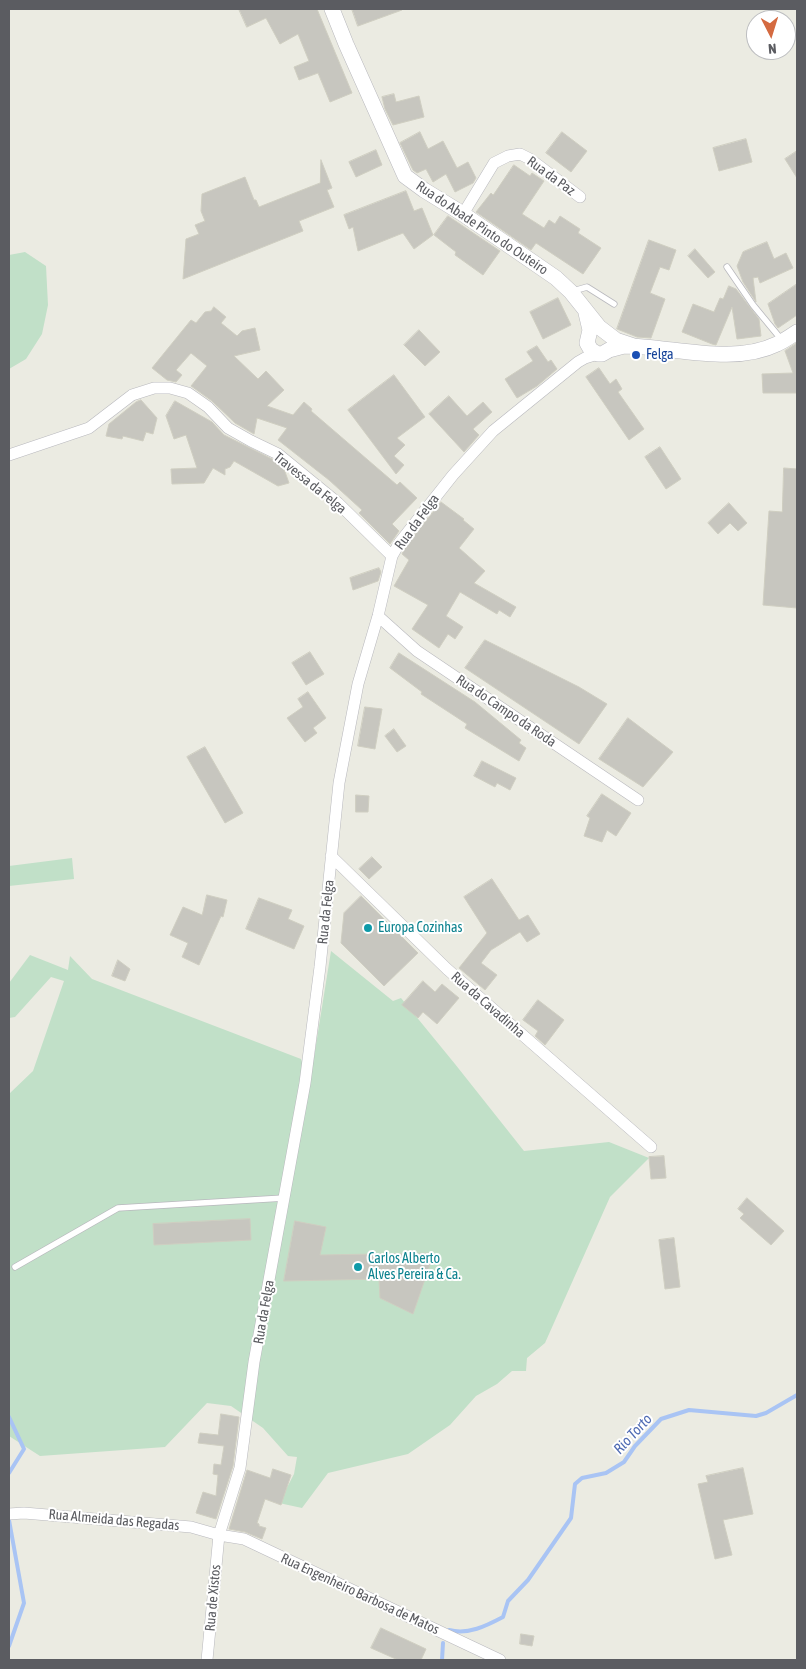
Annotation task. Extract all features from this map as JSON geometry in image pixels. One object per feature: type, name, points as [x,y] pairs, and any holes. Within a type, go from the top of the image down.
[{"type":"street","name":"Rua do Abade Pinto do Outeiro","points":[[332,9],[405,176],[556,278],[581,305],[599,341]]},
{"type":"street","name":"Rua da Paz","points":[[463,214],[494,163],[508,156],[520,154],[530,159],[580,197]]},
{"type":"street","points":[[599,341],[714,354],[738,354],[762,349],[783,341],[797,332]]},
{"type":"street","name":"Rua da Felga","points":[[219,1535],[240,1468],[254,1362],[305,1083],[320,968],[339,784],[358,684],[378,616],[392,556],[400,542],[453,475],[493,431],[578,362],[599,341]]},
{"type":"street","name":"Travessa da Felga","points":[[9,456],[89,428],[132,395],[154,388],[170,388],[188,393],[208,407],[228,428],[278,454],[338,503],[392,556]]},
{"type":"street","name":"Rua do Campo da Roda","points":[[378,616],[417,650],[638,800]]},
{"type":"street","name":"Rua da Cavadinha","points":[[332,856],[447,969],[652,1147]]},
{"type":"street","name":"Rua Almeida das Regadas","points":[[9,1514],[24,1513],[191,1527],[219,1535]]},
{"type":"street","name":"Rua de Xistos","points":[[207,1660],[219,1535]]},
{"type":"street","name":"Rua Engenheiro Barbosa de Matos","points":[[219,1535],[244,1539],[500,1660]]},
{"type":"lane","points":[[728,268],[753,305],[783,341]]},
{"type":"lane","points":[[571,292],[587,287],[614,304]]},
{"type":"lane","points":[[15,1267],[118,1208],[284,1198]]},
{"type":"green space","points":[[25,252],[46,266],[48,305],[42,334],[26,359],[9,369],[9,255]]},
{"type":"green space","points":[[72,858],[74,879],[9,886],[9,866]]},
{"type":"green space","points":[[331,951],[393,1001],[401,998],[524,1151],[609,1142],[649,1158],[610,1197],[545,1343],[527,1358],[526,1371],[512,1371],[497,1384],[476,1396],[450,1425],[408,1454],[328,1473],[302,1508],[279,1503],[294,1474],[297,1457],[288,1456],[263,1428],[231,1406],[207,1403],[165,1447],[40,1456],[9,1436],[9,1094],[33,1071],[64,981],[51,977],[15,1017],[9,1018],[9,983],[30,955],[68,970],[70,956],[92,979],[301,1059],[302,1062],[314,1057]]},
{"type":"building","points":[[239,9],[317,9],[352,93],[330,102],[318,73],[299,80],[294,67],[309,61],[298,34],[280,44],[266,18],[247,27]]},
{"type":"building","points":[[352,9],[402,9],[402,10],[358,26]]},
{"type":"building","points":[[394,94],[396,102],[419,96],[424,117],[393,125],[385,109],[382,97]]},
{"type":"building","points":[[420,132],[428,149],[443,141],[457,168],[468,162],[476,178],[473,183],[455,192],[446,174],[433,182],[426,169],[417,173],[413,170],[400,143]]},
{"type":"building","points":[[562,132],[587,151],[571,172],[546,153]]},
{"type":"building","points":[[746,139],[752,162],[719,171],[713,148]]},
{"type":"building","points":[[376,150],[382,165],[356,177],[349,162]]},
{"type":"building","points":[[797,151],[797,178],[785,159]]},
{"type":"building","points":[[321,160],[332,188],[327,190],[334,207],[299,221],[303,231],[183,279],[186,239],[199,234],[195,225],[205,221],[201,211],[202,194],[245,177],[254,200],[256,200],[259,207],[320,183]]},
{"type":"building","points":[[514,165],[530,176],[532,173],[544,181],[522,214],[544,228],[549,220],[555,224],[560,216],[580,229],[578,233],[601,248],[583,274],[536,243],[531,250],[476,212],[491,193],[493,195]]},
{"type":"building","points":[[406,191],[414,211],[422,208],[433,235],[414,249],[403,233],[358,251],[353,227],[349,229],[344,215]]},
{"type":"building","points":[[448,216],[500,251],[483,275],[455,255],[456,252],[434,235]]},
{"type":"building","points":[[649,240],[676,250],[669,270],[660,267],[650,293],[665,299],[651,338],[637,337],[617,329]]},
{"type":"building","points":[[767,242],[774,259],[786,253],[793,268],[760,283],[758,277],[753,278],[756,302],[743,282],[737,266],[743,252]]},
{"type":"building","points":[[695,249],[715,272],[708,278],[688,256]]},
{"type":"building","points":[[797,284],[797,315],[778,328],[768,304]]},
{"type":"building","points":[[729,286],[736,289],[759,319],[761,336],[737,339],[732,307],[716,345],[682,332],[693,304],[714,312],[720,298],[723,299]]},
{"type":"building","points":[[558,298],[571,325],[543,339],[530,312]]},
{"type":"building","points":[[214,307],[226,317],[221,323],[237,336],[242,331],[255,328],[260,350],[234,356],[258,379],[266,371],[284,390],[267,406],[293,415],[304,402],[312,409],[311,411],[397,485],[400,482],[417,498],[392,524],[399,531],[390,544],[359,513],[362,510],[329,480],[278,440],[287,428],[257,418],[254,434],[235,423],[212,401],[191,386],[207,366],[191,353],[176,370],[182,375],[176,382],[167,380],[152,368],[191,320],[196,323],[205,312],[211,311]]},
{"type":"building","points":[[419,330],[440,352],[425,366],[404,345]]},
{"type":"building","points":[[797,343],[797,393],[763,393],[762,374],[793,373],[785,351]]},
{"type":"building","points":[[537,346],[548,362],[551,360],[557,369],[537,386],[517,398],[505,379],[533,361],[527,352]]},
{"type":"building","points":[[599,368],[610,384],[616,379],[622,389],[618,392],[644,429],[629,440],[586,377]]},
{"type":"building","points":[[394,375],[425,417],[397,438],[405,445],[394,456],[404,465],[396,474],[348,410]]},
{"type":"building","points":[[449,396],[467,416],[483,402],[492,412],[473,429],[479,435],[464,452],[429,414]]},
{"type":"building","points":[[141,400],[157,418],[153,434],[146,432],[143,441],[123,436],[122,439],[106,436],[109,424]]},
{"type":"building","points":[[175,401],[212,422],[224,435],[274,460],[284,469],[289,483],[278,486],[234,461],[230,467],[225,469],[225,475],[213,468],[204,483],[172,484],[171,469],[197,468],[186,435],[174,439],[166,416]]},
{"type":"building","points":[[660,447],[681,479],[666,489],[645,457]]},
{"type":"building","points":[[784,468],[797,469],[797,608],[763,605],[769,511],[782,512]]},
{"type":"building","points":[[441,502],[474,529],[459,548],[485,571],[474,583],[516,607],[510,617],[499,610],[497,614],[460,592],[446,616],[463,627],[455,639],[448,634],[439,648],[412,629],[428,605],[394,586],[409,560],[402,554],[406,546]]},
{"type":"building","points":[[729,503],[747,523],[738,531],[730,523],[718,534],[708,523]]},
{"type":"building","points":[[379,568],[381,572],[378,581],[353,590],[350,578]]},
{"type":"building","points":[[485,640],[579,687],[607,704],[579,744],[465,668]]},
{"type":"building","points":[[310,652],[324,674],[306,685],[292,663]]},
{"type":"building","points":[[399,653],[475,702],[521,740],[519,743],[526,748],[519,761],[465,728],[467,724],[421,694],[422,692],[390,668]]},
{"type":"building","points":[[308,692],[326,718],[313,728],[317,733],[305,742],[287,718],[303,707],[298,699]]},
{"type":"building","points":[[365,707],[382,709],[375,749],[358,746]]},
{"type":"building","points":[[628,718],[673,752],[643,787],[599,759]]},
{"type":"building","points":[[394,729],[406,746],[397,752],[385,736]]},
{"type":"building","points":[[205,747],[243,813],[225,823],[187,757]]},
{"type":"building","points":[[482,761],[516,778],[510,790],[497,783],[495,787],[474,776]]},
{"type":"building","points":[[602,794],[631,813],[616,836],[607,830],[602,842],[584,836],[590,818],[587,816]]},
{"type":"building","points":[[356,795],[369,796],[368,812],[356,812]]},
{"type":"building","points":[[372,857],[382,867],[369,879],[359,869]]},
{"type":"building","points":[[492,879],[519,920],[528,915],[540,934],[527,942],[520,932],[491,950],[481,963],[497,975],[485,990],[459,968],[487,933],[464,897]]},
{"type":"building","points":[[207,895],[227,900],[223,917],[221,916],[199,965],[182,957],[188,943],[170,935],[183,907],[202,915]]},
{"type":"building","name":"Europa Cozinhas","points":[[361,896],[418,953],[384,986],[341,943],[344,913]]},
{"type":"building","points":[[259,898],[292,910],[288,919],[304,926],[294,949],[246,929]]},
{"type":"building","points":[[118,960],[130,969],[125,981],[112,976]]},
{"type":"building","points":[[423,981],[435,992],[442,984],[459,998],[437,1024],[423,1012],[418,1018],[402,1005]]},
{"type":"building","points":[[538,1000],[564,1020],[545,1045],[535,1036],[538,1031],[523,1020]]},
{"type":"building","points":[[664,1156],[666,1178],[651,1179],[649,1157]]},
{"type":"building","points":[[747,1198],[784,1231],[771,1245],[740,1218],[744,1214],[738,1209]]},
{"type":"building","points":[[250,1219],[251,1240],[154,1245],[153,1224]]},
{"type":"building","name":"Carlos Alberto Alves Pereira & Ca.","points":[[295,1221],[326,1227],[320,1255],[434,1253],[413,1314],[380,1298],[379,1279],[284,1281]]},
{"type":"building","points":[[674,1238],[680,1287],[665,1289],[659,1240]]},
{"type":"building","points":[[221,1414],[239,1417],[233,1466],[216,1519],[196,1513],[203,1492],[216,1496],[218,1475],[213,1474],[214,1464],[221,1465],[224,1446],[198,1443],[200,1433],[218,1435]]},
{"type":"building","points":[[743,1468],[753,1514],[723,1520],[732,1555],[715,1559],[698,1484],[708,1482],[706,1476]]},
{"type":"building","points":[[273,1469],[291,1475],[281,1505],[265,1499],[257,1523],[259,1526],[266,1528],[262,1539],[245,1532],[229,1529],[247,1470],[270,1478]]},
{"type":"building","points":[[381,1628],[426,1649],[421,1660],[398,1660],[371,1648]]},
{"type":"building","points":[[521,1634],[534,1636],[532,1646],[520,1644]]},
{"type":"waterway","name":"Rio Torto","points":[[449,1630],[470,1630],[503,1617],[508,1601],[528,1580],[571,1518],[575,1484],[582,1478],[606,1473],[624,1462],[635,1446],[661,1419],[689,1410],[756,1416],[766,1413],[797,1395]]},
{"type":"waterway","points":[[9,1417],[24,1449],[9,1473]]},
{"type":"waterway","points":[[9,1520],[24,1603],[9,1646]]},
{"type":"waterway","name":"Rio Torto","points":[[442,1660],[443,1643]]},
{"type":"place","name":"Felga","points":[[636,355]]},
{"type":"place","name":"Europa Cozinhas","points":[[368,928]]},
{"type":"place","name":"Carlos Alberto Alves Pereira & Ca.","points":[[358,1267]]}]
